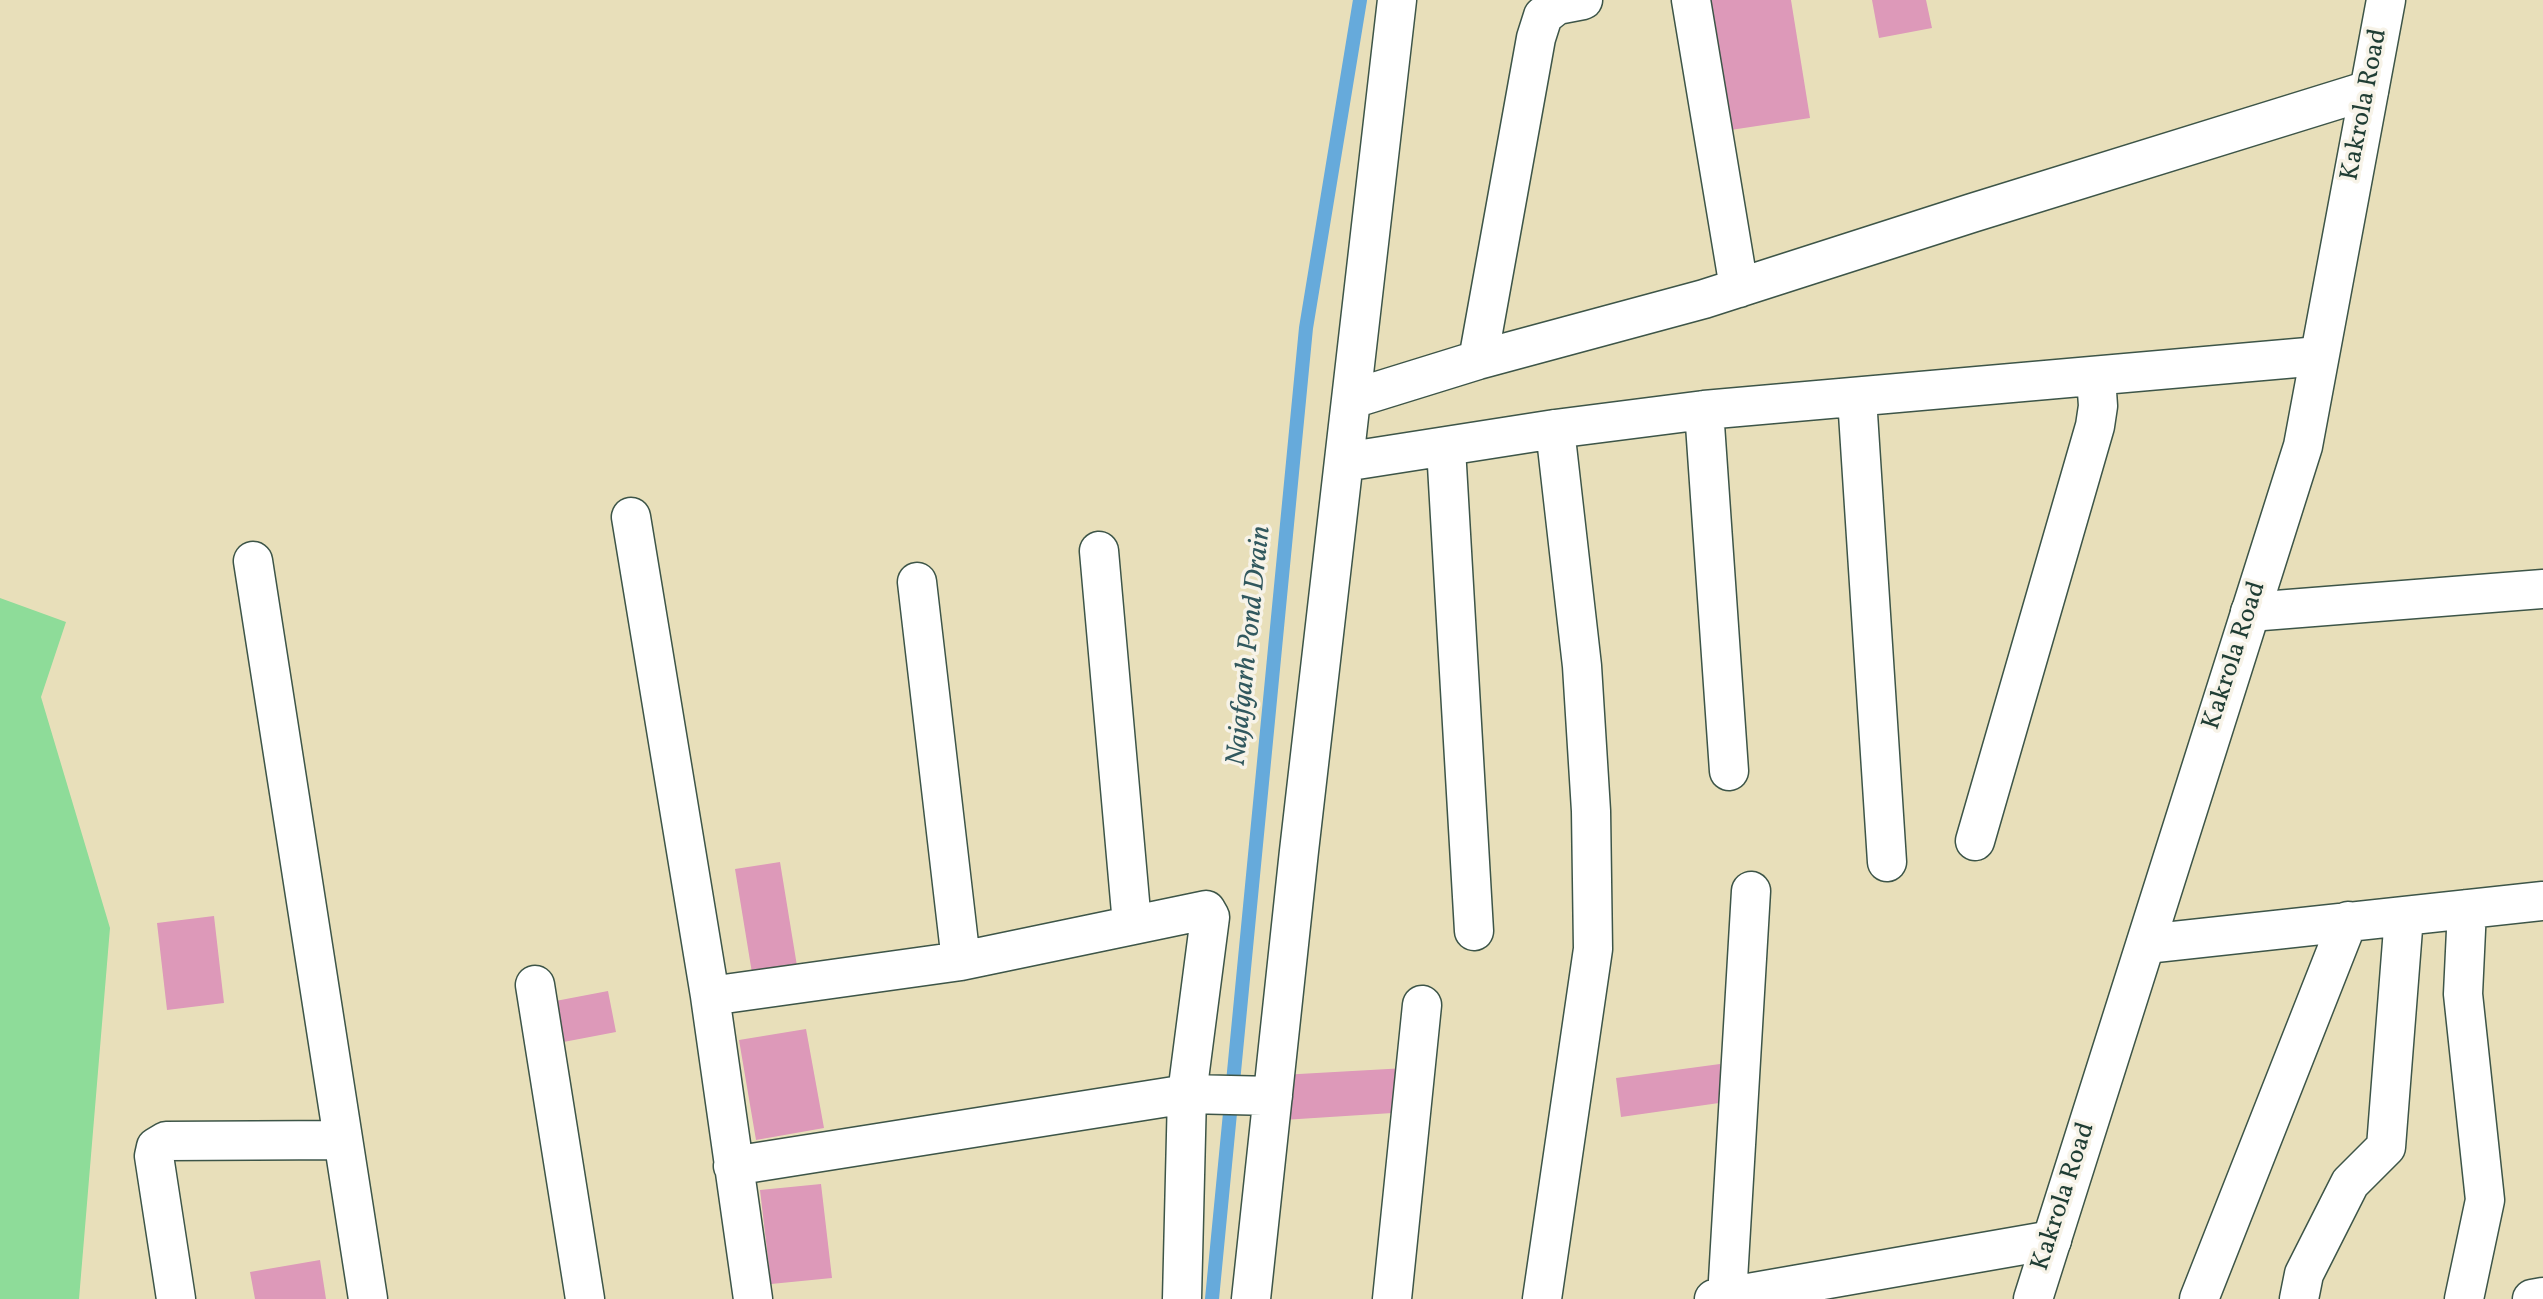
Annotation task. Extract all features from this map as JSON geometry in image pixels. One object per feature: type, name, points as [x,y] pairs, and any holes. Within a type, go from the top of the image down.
[{"type":"street","points":[[1182,1299],[1231,1095],[1344,462],[1397,0]]},
{"type":"street","points":[[1478,360],[1536,38],[1543,16],[1557,5],[1583,0]]},
{"type":"street","points":[[1691,0],[1739,288]]},
{"type":"street","name":"Kakrola Road","points":[[2033,1299],[2303,446],[2386,0]]},
{"type":"street","points":[[1352,399],[1478,360],[1739,288],[2369,90]]},
{"type":"street","points":[[1344,462],[1555,429],[1704,410],[2319,356]]},
{"type":"street","points":[[1975,841],[2095,426],[2098,406],[2096,377]]},
{"type":"street","points":[[1857,398],[1888,862]]},
{"type":"street","points":[[1704,410],[1729,771]]},
{"type":"street","points":[[1542,1299],[1593,949],[1591,811],[1581,666],[1555,429]]},
{"type":"street","points":[[1446,448],[1474,931]]},
{"type":"street","points":[[631,517],[710,996],[753,1299]]},
{"type":"street","points":[[1098,551],[1132,924]]},
{"type":"street","points":[[253,561],[368,1299]]},
{"type":"street","points":[[916,582],[961,961]]},
{"type":"street","points":[[2250,612],[2543,589]]},
{"type":"street","points":[[1751,891],[1720,1298],[2052,1240]]},
{"type":"street","points":[[2146,944],[2543,901]]},
{"type":"street","points":[[2464,1299],[2485,1200],[2463,994],[2467,909]]},
{"type":"street","points":[[710,996],[961,961],[1206,910],[1209,914],[1231,1095],[1251,1299]]},
{"type":"street","points":[[2299,1299],[2304,1274],[2350,1183],[2386,1147],[2404,916]]},
{"type":"street","points":[[2199,1299],[2348,921]]},
{"type":"street","points":[[535,985],[585,1299]]},
{"type":"street","points":[[1392,1299],[1422,1005]]},
{"type":"street","points":[[733,1167],[1231,1095]]},
{"type":"street","points":[[177,1299],[154,1156],[156,1147],[166,1140],[343,1140]]},
{"type":"street","points":[[2532,1299],[2543,1297]]},
{"type":"green space","points":[[0,598],[66,622],[41,697],[110,928],[79,1299],[0,1299]]},
{"type":"building","points":[[1704,0],[1791,0],[1810,118],[1724,131]]},
{"type":"building","points":[[1872,0],[1926,0],[1932,28],[1879,38]]},
{"type":"building","points":[[780,862],[797,966],[752,973],[735,869]]},
{"type":"building","points":[[214,916],[224,1003],[167,1010],[157,923]]},
{"type":"building","points":[[608,991],[616,1032],[553,1044],[545,1003]]},
{"type":"building","points":[[806,1029],[824,1128],[756,1140],[739,1040]]},
{"type":"building","points":[[1720,1064],[1726,1102],[1621,1117],[1616,1078]]},
{"type":"building","points":[[1406,1068],[1408,1112],[1283,1120],[1281,1075]]},
{"type":"building","points":[[821,1184],[832,1278],[771,1284],[760,1190]]},
{"type":"building","points":[[320,1260],[326,1299],[255,1299],[250,1272]]},
{"type":"waterway","name":"Najafgarh Pond Drain","points":[[1212,1299],[1306,328],[1360,0]]}]
